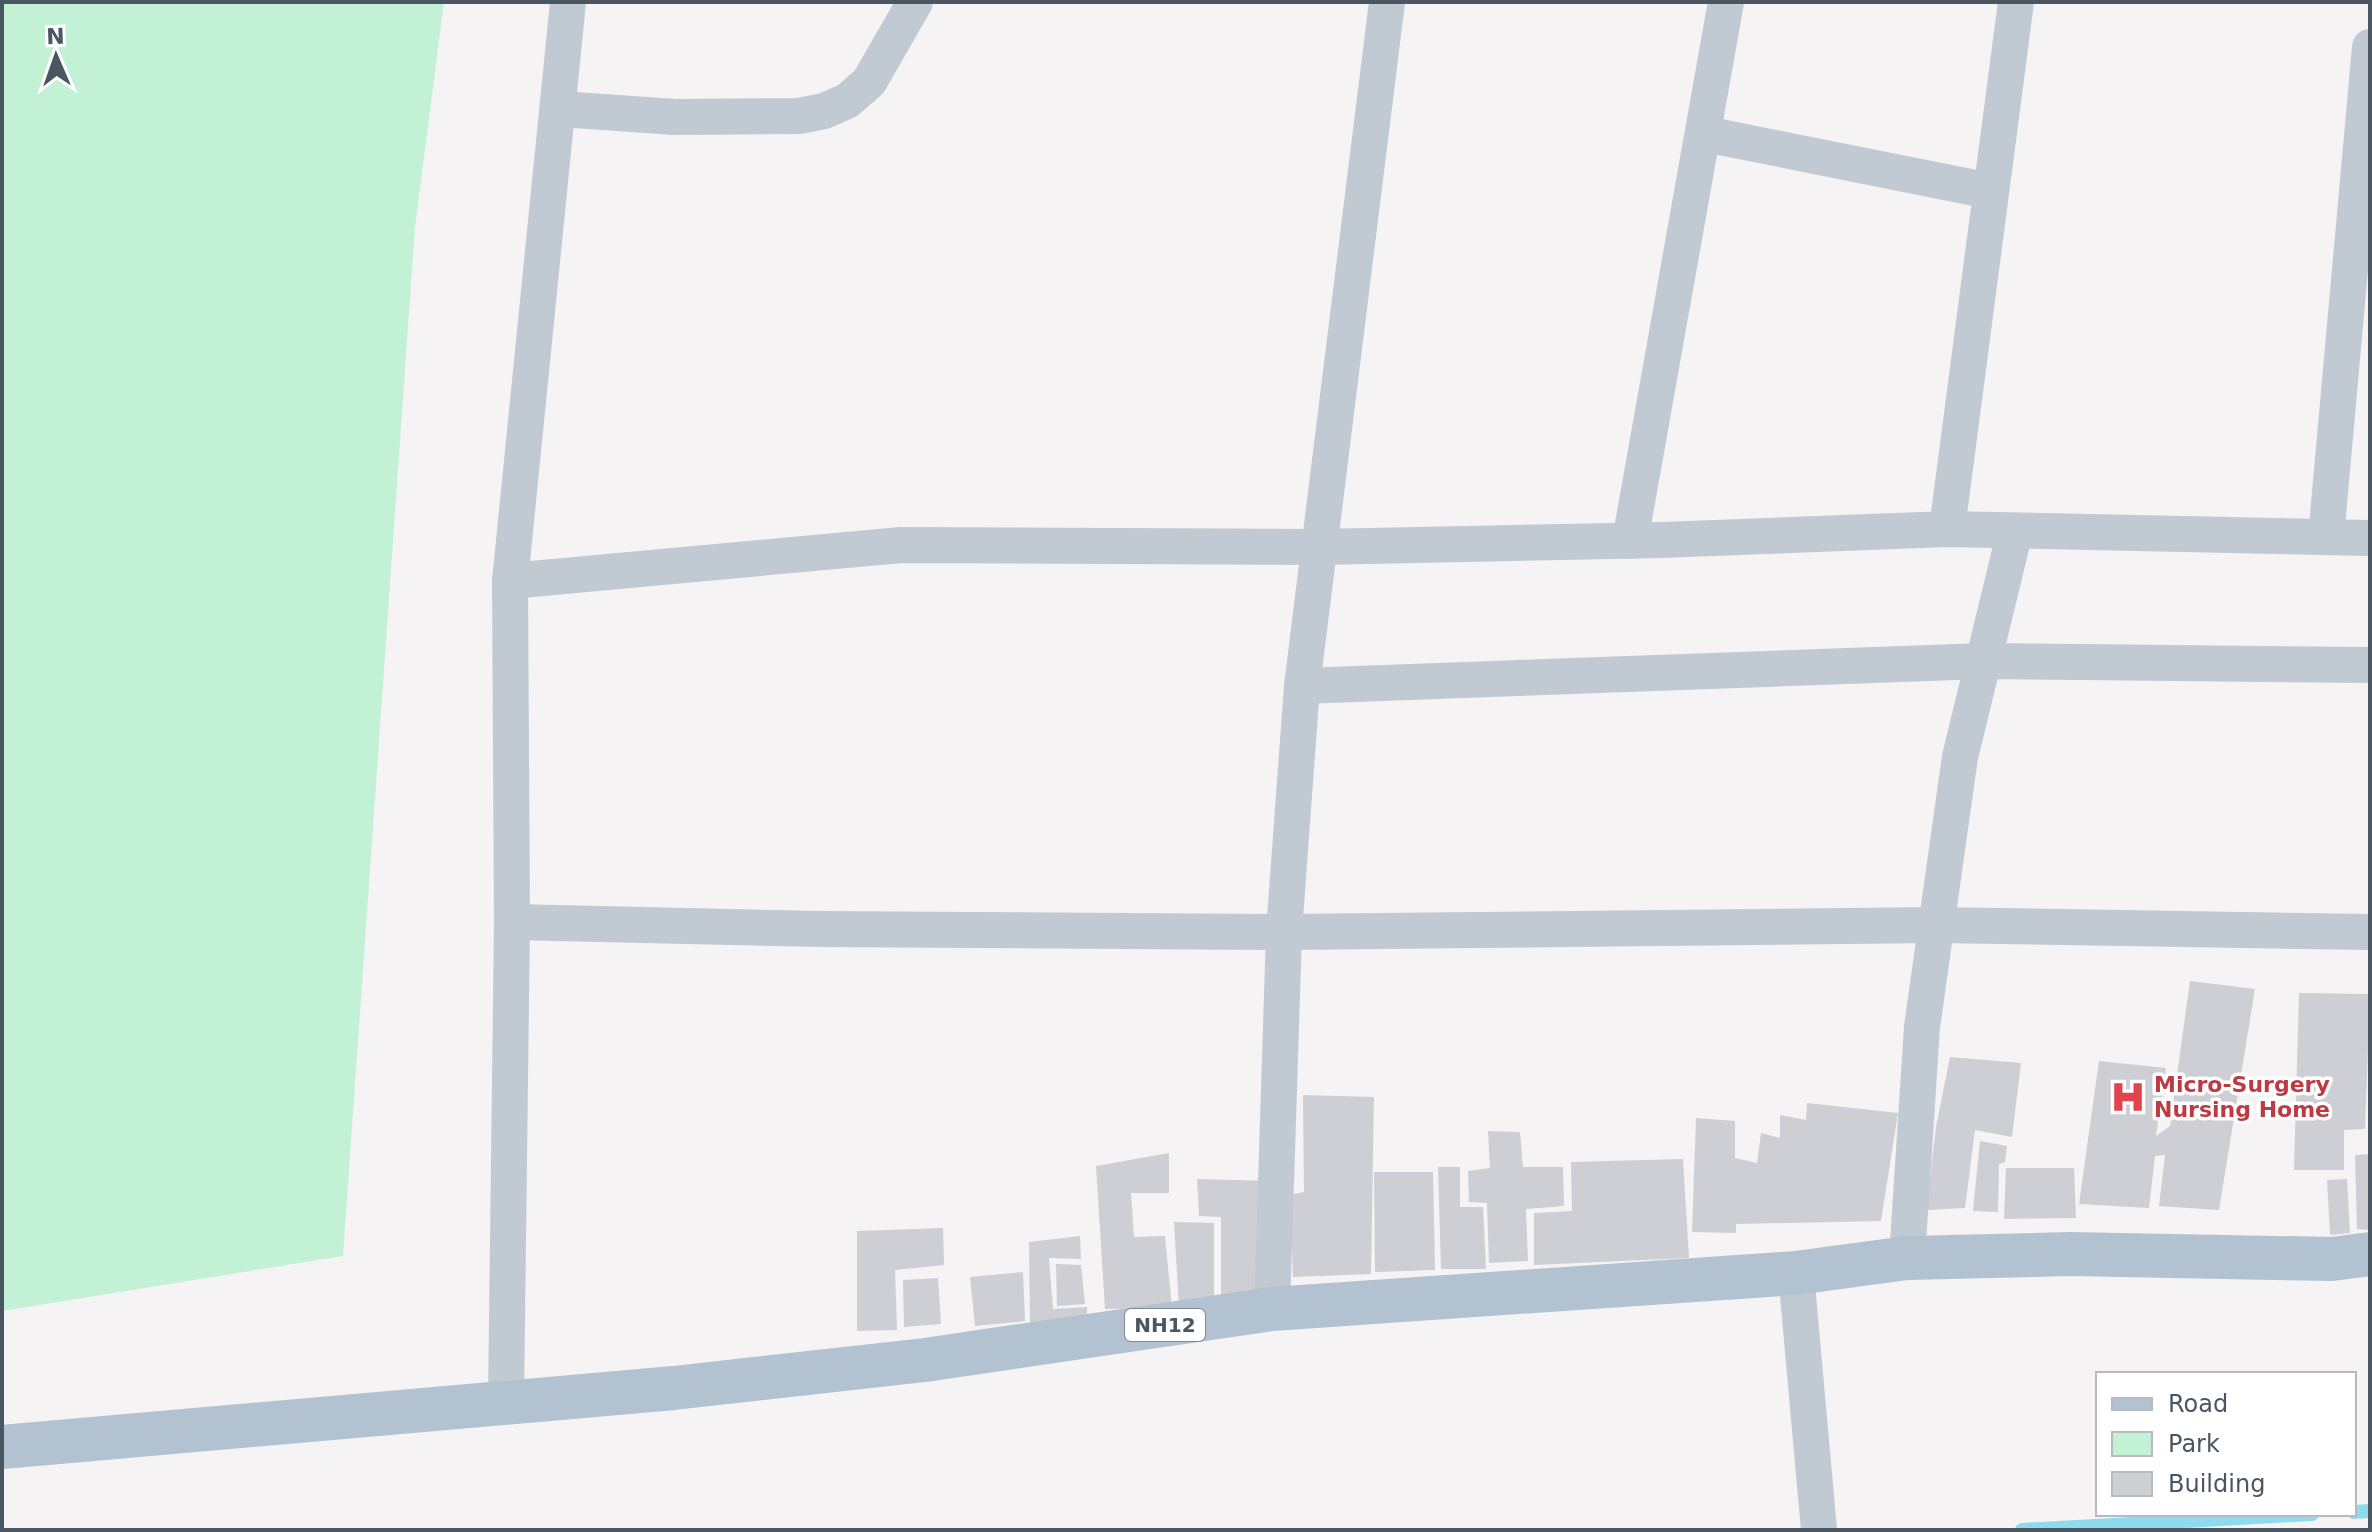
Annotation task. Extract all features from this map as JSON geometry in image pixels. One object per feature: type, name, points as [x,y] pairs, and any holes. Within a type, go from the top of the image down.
[{"type":"main road","name":"NH12","points":[[2,1447],[674,1388],[925,1360],[1272,1309],[1796,1273],[1907,1258],[2070,1254],[2357,1261]]},
{"type":"street","points":[[506,1402],[512,922],[510,581],[560,109],[568,2]]},
{"type":"street","points":[[560,109],[675,117],[799,116],[824,111],[847,101],[869,82],[915,2]]},
{"type":"street","points":[[1272,1309],[1284,932],[1302,686],[1387,2]]},
{"type":"street","points":[[1630,541],[1705,134],[1726,2]]},
{"type":"street","points":[[1947,529],[2016,2]]},
{"type":"street","points":[[2326,537],[2370,47]]},
{"type":"street","points":[[1705,134],[1990,191]]},
{"type":"street","points":[[510,581],[901,545],[1319,547],[1630,541],[1947,529],[2370,538]]},
{"type":"street","points":[[1907,1258],[1922,1027],[1960,757],[2015,531]]},
{"type":"street","points":[[1302,686],[1984,661],[2370,665]]},
{"type":"street","points":[[512,922],[820,929],[1284,932],[1936,925],[2370,932]]},
{"type":"street","points":[[1796,1273],[1817,1516]]},
{"type":"green space","points":[[2,2],[444,2],[415,227],[343,1256],[2,1311]]},
{"type":"building","name":"Micro-Surgery Nursing Home","points":[[2190,981],[2255,989],[2219,1210],[2159,1206],[2165,1155],[2155,1156],[2149,1208],[2079,1204],[2099,1061],[2166,1068],[2156,1136],[2170,1126]]},
{"type":"building","points":[[2299,993],[2370,994],[2365,1129],[2344,1130],[2344,1170],[2294,1170]]},
{"type":"building","points":[[1950,1057],[2021,1063],[2012,1137],[1975,1130],[1965,1208],[1926,1210],[1936,1127]]},
{"type":"building","points":[[1303,1095],[1374,1097],[1371,1274],[1293,1277],[1290,1195],[1304,1192]]},
{"type":"building","points":[[1807,1103],[1898,1113],[1881,1221],[1736,1224],[1736,1233],[1692,1232],[1696,1118],[1735,1121],[1735,1158],[1757,1163],[1761,1133],[1780,1138],[1780,1115],[1806,1120]]},
{"type":"building","points":[[1488,1131],[1520,1132],[1523,1167],[1563,1167],[1564,1206],[1526,1209],[1528,1261],[1489,1263],[1487,1203],[1469,1202],[1468,1171],[1490,1168]]},
{"type":"building","points":[[1980,1141],[2007,1146],[2005,1162],[1999,1164],[1998,1212],[1973,1211]]},
{"type":"building","points":[[1169,1153],[1169,1193],[1131,1193],[1134,1237],[1165,1236],[1172,1308],[1105,1309],[1096,1166]]},
{"type":"building","points":[[2370,1154],[2370,1230],[2357,1229],[2355,1155]]},
{"type":"building","points":[[1683,1159],[1689,1258],[1534,1265],[1534,1213],[1572,1211],[1571,1162]]},
{"type":"building","points":[[1438,1167],[1460,1167],[1460,1207],[1483,1207],[1486,1269],[1441,1269]]},
{"type":"building","points":[[2006,1168],[2074,1168],[2076,1218],[2004,1219]]},
{"type":"building","points":[[1374,1172],[1433,1172],[1435,1270],[1375,1272]]},
{"type":"building","points":[[1197,1179],[1275,1181],[1270,1304],[1221,1307],[1221,1217],[1199,1216]]},
{"type":"building","points":[[2347,1179],[2350,1233],[2330,1235],[2327,1180]]},
{"type":"building","points":[[1174,1222],[1214,1223],[1214,1309],[1179,1308]]},
{"type":"building","points":[[943,1228],[944,1265],[895,1270],[897,1330],[857,1331],[857,1231]]},
{"type":"building","points":[[1080,1236],[1081,1259],[1049,1258],[1053,1309],[1087,1307],[1087,1320],[1030,1323],[1029,1242]]},
{"type":"building","points":[[1056,1264],[1081,1265],[1085,1304],[1057,1306]]},
{"type":"building","points":[[1023,1272],[1025,1321],[975,1326],[970,1277]]},
{"type":"building","points":[[938,1278],[941,1324],[904,1327],[903,1280]]},
{"type":"waterway","points":[[2356,1512],[2370,1511]]},
{"type":"waterway","points":[[2022,1530],[2276,1516]]},
{"type":"place","name":"Micro-Surgery Nursing Home","points":[[2128,1097]]}]
